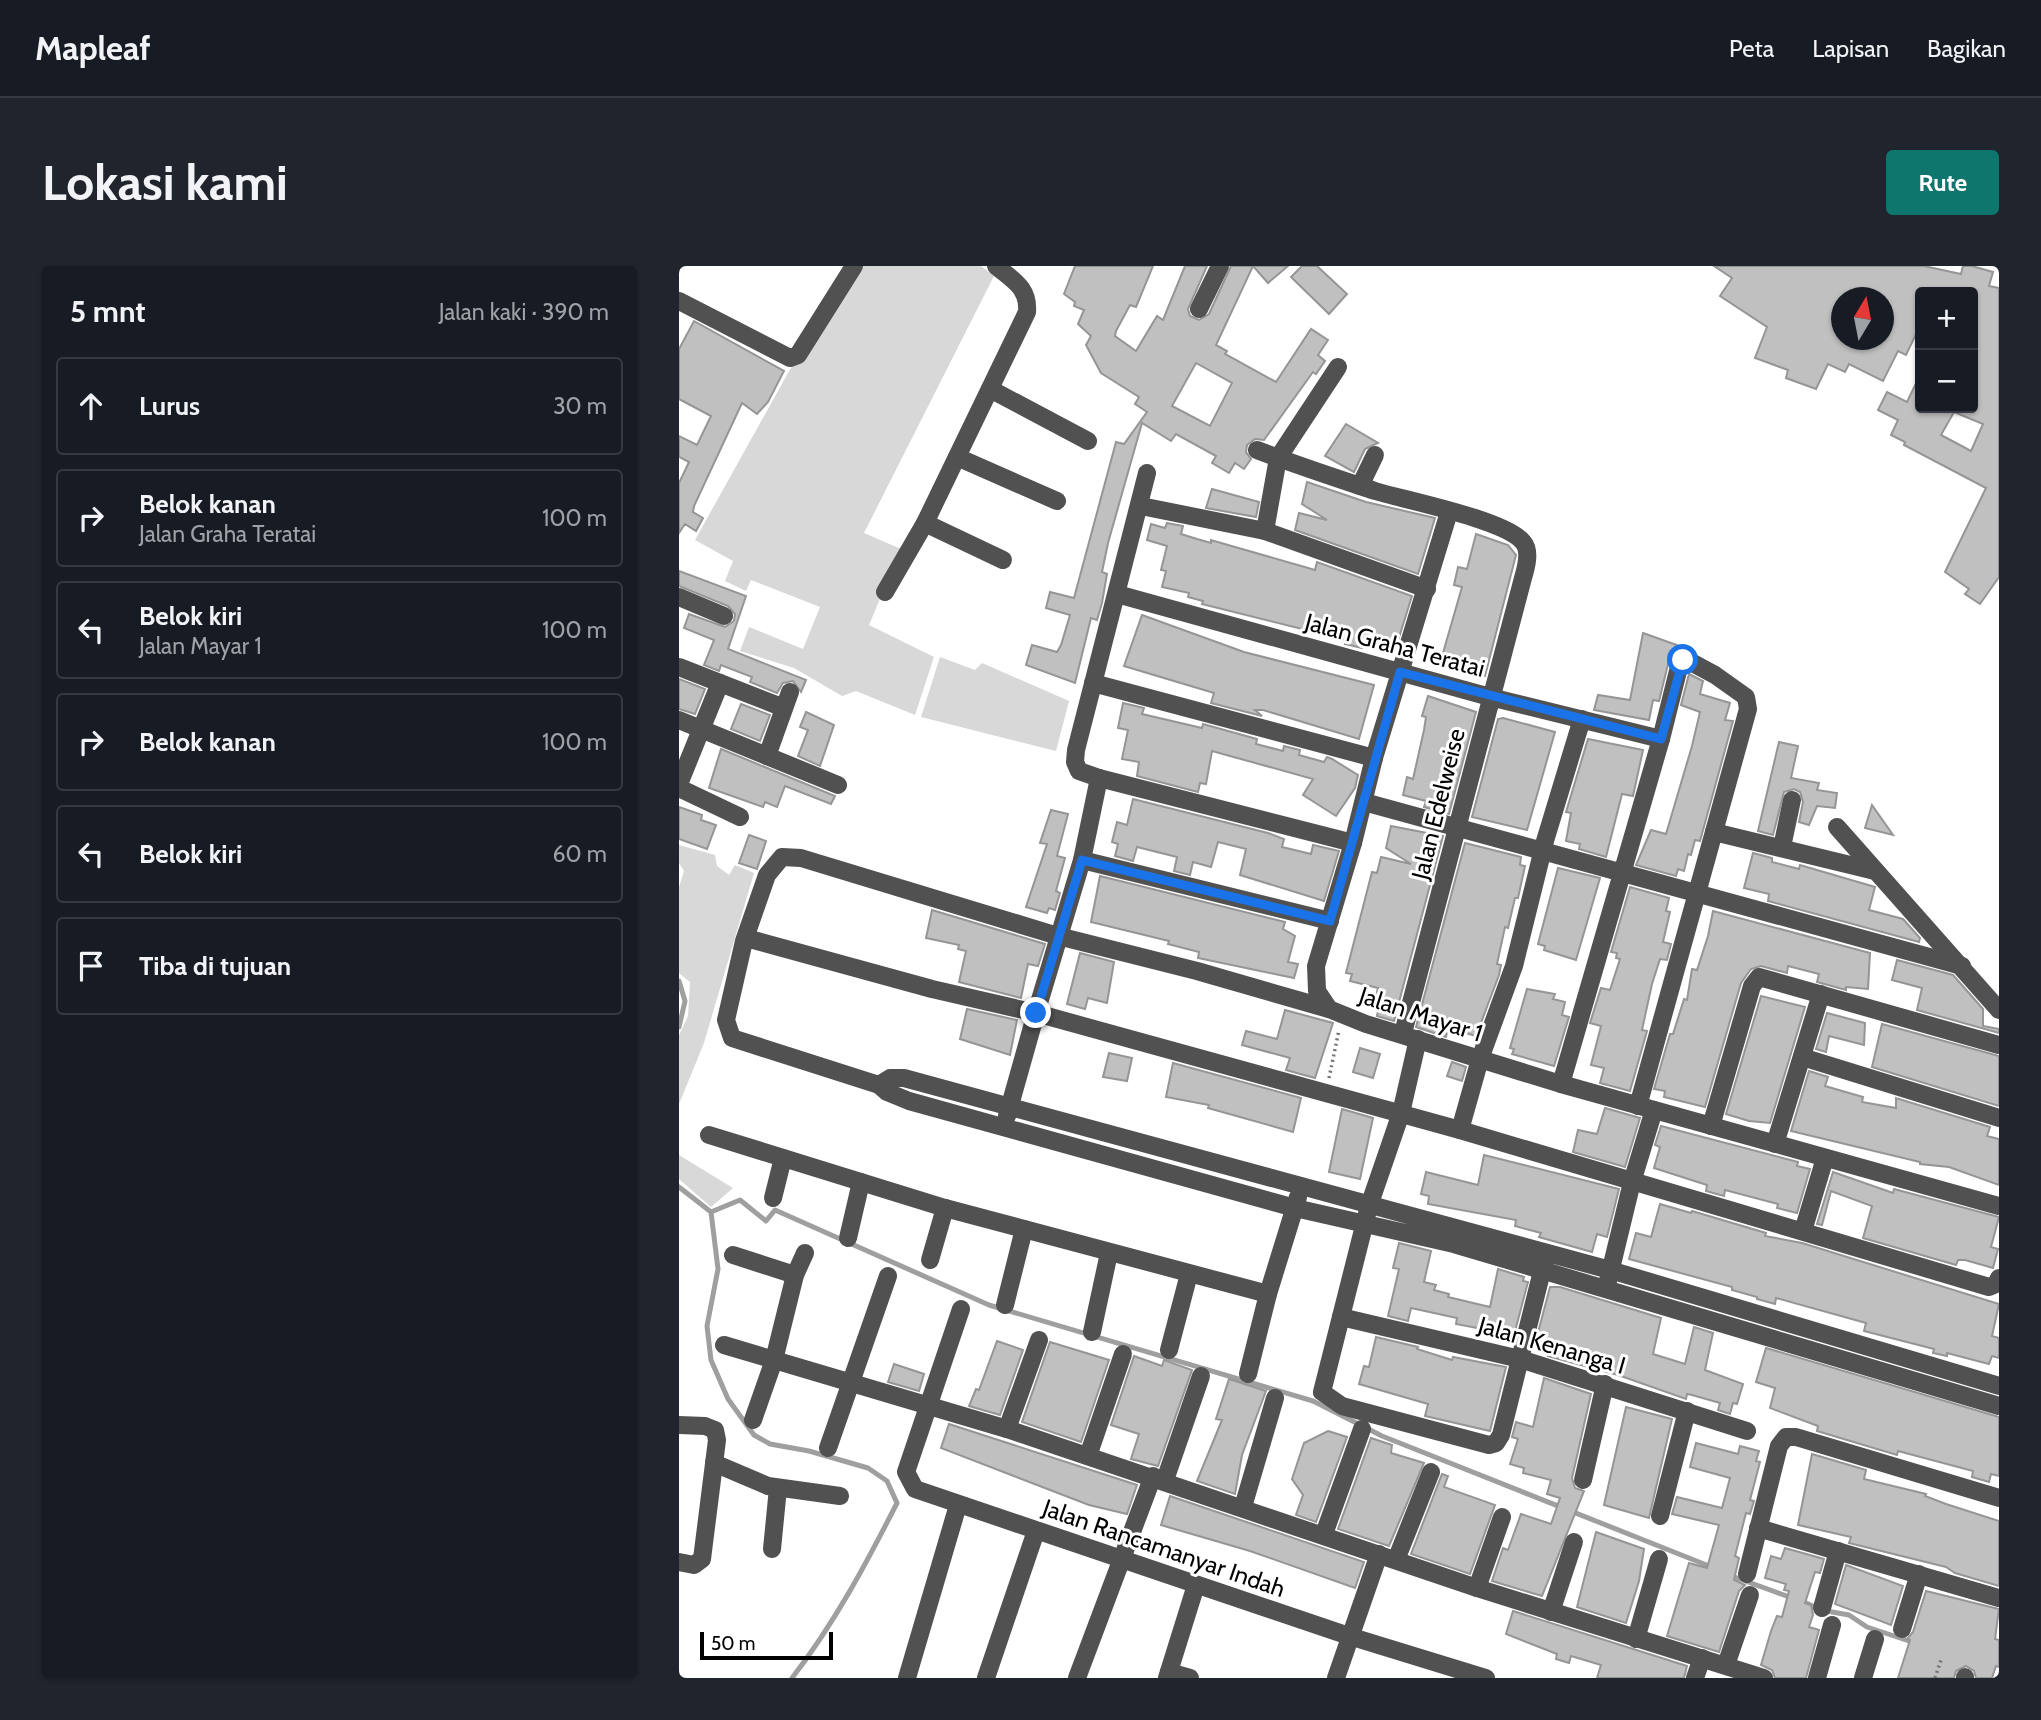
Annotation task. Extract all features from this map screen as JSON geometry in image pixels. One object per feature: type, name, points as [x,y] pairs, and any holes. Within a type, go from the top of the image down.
[{"type":"street","points":[[679,301],[790,358],[799,355],[854,266]]},
{"type":"street","points":[[885,592],[925,523],[1027,312],[1028,298],[1024,289],[996,266]]},
{"type":"street","points":[[1199,309],[1220,266]]},
{"type":"street","points":[[1265,531],[1278,458],[1338,367]]},
{"type":"street","points":[[990,389],[1088,441]]},
{"type":"street","points":[[1257,450],[1360,486],[1450,512]]},
{"type":"street","points":[[1360,486],[1375,455]]},
{"type":"street","points":[[957,457],[1057,501]]},
{"type":"street","points":[[1147,472],[1141,506],[1093,683],[1075,762],[1079,771],[1353,843]]},
{"type":"street","points":[[1141,506],[1265,531],[1427,589]]},
{"type":"street","name":"Jalan Edelweise","points":[[1450,512],[1500,528],[1522,540],[1527,566],[1457,826],[1410,1036],[1401,1113],[1369,1206],[1322,1383],[1322,1392],[1328,1399],[1489,1445],[1496,1443],[1501,1435],[1520,1359]]},
{"type":"street","name":"Jalan Mayar 1","points":[[1450,512],[1374,758],[1315,978],[1317,991],[1336,1012],[1480,1059],[1999,1206]]},
{"type":"street","points":[[925,523],[1003,560]]},
{"type":"street","name":"Jalan Graha Teratai","points":[[1117,594],[1490,697],[1661,739]]},
{"type":"street","points":[[679,597],[724,616]]},
{"type":"street","points":[[1562,1084],[1683,660],[1716,675],[1746,697],[1748,709],[1696,895],[1607,1288]]},
{"type":"street","points":[[679,667],[720,683],[787,700],[767,756]]},
{"type":"street","points":[[720,683],[701,729],[682,762],[679,786],[740,817]]},
{"type":"street","points":[[1093,683],[1374,758]]},
{"type":"street","points":[[1460,1130],[1480,1059],[1514,966],[1582,719]]},
{"type":"street","points":[[679,720],[838,785]]},
{"type":"street","points":[[1004,1128],[1082,860],[1099,778]]},
{"type":"street","points":[[1782,847],[1792,800]]},
{"type":"street","points":[[1364,802],[1962,966]]},
{"type":"street","points":[[1837,827],[1999,1010]]},
{"type":"street","points":[[1714,832],[1875,871]]},
{"type":"street","points":[[1336,1012],[1058,936],[801,858],[782,857],[767,875],[746,938],[726,1020],[732,1038],[879,1085],[896,1097],[1004,1128],[1365,1225],[1545,1262],[1610,1270],[1999,1385]]},
{"type":"street","points":[[1082,860],[1330,921]]},
{"type":"street","points":[[746,938],[1327,1092],[1803,1230],[1989,1287],[1996,1284],[1999,1278]]},
{"type":"street","points":[[1711,1126],[1755,979],[1759,977],[1999,1045]]},
{"type":"street","points":[[1775,1144],[1821,994]]},
{"type":"street","points":[[1802,1057],[1999,1118]]},
{"type":"street","points":[[879,1085],[890,1078],[904,1078],[1369,1206],[1545,1262],[1607,1288],[1999,1406]]},
{"type":"street","points":[[709,1135],[945,1208],[1268,1294]]},
{"type":"street","points":[[773,1198],[783,1158]]},
{"type":"street","points":[[1803,1230],[1825,1158]]},
{"type":"street","points":[[848,1238],[861,1182]]},
{"type":"street","points":[[1248,1374],[1268,1294],[1301,1187]]},
{"type":"street","points":[[930,1260],[945,1208]]},
{"type":"street","points":[[1005,1305],[1024,1229]]},
{"type":"street","points":[[753,1420],[774,1360],[795,1275],[805,1253]]},
{"type":"street","points":[[1091,1332],[1109,1253]]},
{"type":"street","points":[[733,1255],[795,1275]]},
{"type":"street","points":[[1520,1359],[1545,1262]]},
{"type":"street","points":[[1169,1350],[1189,1274]]},
{"type":"street","points":[[828,1448],[888,1276]]},
{"type":"street","points":[[930,1405],[961,1309]]},
{"type":"street","name":"Jalan Kenanga I","points":[[1341,1317],[1520,1359],[1605,1384],[1747,1432]]},
{"type":"street","points":[[1007,1429],[1039,1340]]},
{"type":"street","points":[[724,1345],[1007,1429],[1159,1478],[1477,1588],[1764,1678]]},
{"type":"street","points":[[1088,1456],[1123,1354]]},
{"type":"street","points":[[1077,1678],[1121,1560],[1159,1478],[1201,1376]]},
{"type":"street","points":[[1583,1480],[1605,1384]]},
{"type":"street","points":[[1243,1507],[1275,1398]]},
{"type":"street","name":"Jalan Rancamanyar Indah","points":[[930,1405],[906,1472],[919,1492],[1349,1636],[1486,1678]]},
{"type":"street","points":[[1660,1516],[1687,1411]]},
{"type":"street","points":[[679,1425],[705,1426],[715,1430],[714,1463],[702,1559],[694,1565],[679,1562]]},
{"type":"street","points":[[1324,1534],[1362,1429]]},
{"type":"street","points":[[1747,1574],[1779,1446],[1786,1437],[1796,1437],[1999,1498]]},
{"type":"street","points":[[714,1463],[744,1478],[778,1488],[840,1496]]},
{"type":"street","points":[[1396,1560],[1431,1472]]},
{"type":"street","points":[[772,1549],[778,1488]]},
{"type":"street","points":[[907,1678],[958,1505]]},
{"type":"street","points":[[1477,1588],[1502,1517]]},
{"type":"street","points":[[1758,1528],[1999,1598]]},
{"type":"street","points":[[986,1678],[1036,1531]]},
{"type":"street","points":[[1551,1612],[1574,1542]]},
{"type":"street","points":[[1822,1608],[1838,1551]]},
{"type":"street","points":[[1336,1678],[1378,1554]]},
{"type":"street","points":[[1636,1639],[1659,1559]]},
{"type":"street","points":[[1902,1629],[1919,1574]]},
{"type":"street","points":[[1189,1678],[1168,1675],[1196,1585]]},
{"type":"street","points":[[1726,1665],[1751,1595]]},
{"type":"street","points":[[1817,1678],[1832,1625]]},
{"type":"street","points":[[1863,1678],[1875,1639]]},
{"type":"street","points":[[1695,1678],[1702,1658]]},
{"type":"path","points":[[1327,1092],[1336,1012]]},
{"type":"path","points":[[1935,1678],[1941,1660]]},
{"type":"shaded area","points":[[857,266],[981,266],[994,276],[864,533],[901,549],[869,625],[934,657],[915,715],[856,691],[842,696],[794,668],[740,651],[749,627],[803,649],[820,607],[751,580],[746,591],[725,581],[733,561],[695,540],[788,373]]},
{"type":"shaded area","points":[[940,657],[975,670],[982,663],[1069,701],[1056,751],[921,717]]},
{"type":"shaded area","points":[[679,845],[715,855],[717,866],[729,875],[735,865],[754,873],[704,1043],[679,1104],[679,1035],[688,1016],[690,982],[679,973],[679,887],[684,871],[679,863]]},
{"type":"shaded area","points":[[679,1155],[733,1188],[711,1207],[679,1179]]},
{"type":"building","points":[[1075,266],[1153,266],[1136,307],[1130,305],[1115,336],[1136,351],[1157,316],[1163,320],[1185,266],[1207,266],[1188,309],[1190,316],[1199,320],[1209,314],[1231,266],[1253,266],[1216,345],[1227,351],[1225,354],[1276,382],[1311,329],[1328,340],[1318,355],[1325,361],[1316,374],[1313,372],[1264,440],[1255,439],[1247,445],[1246,452],[1251,459],[1244,469],[1235,463],[1229,473],[1212,463],[1216,456],[1176,434],[1171,441],[1142,423],[1108,543],[1102,572],[1107,574],[1102,603],[1097,620],[1091,618],[1075,683],[1026,665],[1032,645],[1057,652],[1061,645],[1070,615],[1046,608],[1050,592],[1074,598],[1116,442],[1124,444],[1147,412],[1135,404],[1139,397],[1101,373],[1086,345],[1091,336],[1078,324],[1084,310],[1074,306],[1075,302],[1064,294]],"holes":[[[1196,363],[1232,383],[1210,426],[1172,406]]]},
{"type":"building","points":[[1253,266],[1288,266],[1268,283]]},
{"type":"building","points":[[1302,266],[1317,266],[1347,294],[1329,314],[1291,277]]},
{"type":"building","points":[[1714,266],[1924,266],[1961,274],[1963,266],[1972,266],[1993,272],[1989,286],[1999,288],[1999,577],[1980,604],[1965,594],[1969,589],[1945,572],[1986,488],[1904,445],[1905,442],[1891,435],[1898,420],[1878,410],[1887,392],[1907,402],[1915,385],[1915,413],[1953,413],[1941,435],[1971,451],[1983,424],[1956,413],[1978,413],[1978,287],[1915,287],[1915,336],[1906,355],[1898,351],[1883,381],[1849,364],[1845,372],[1828,364],[1816,389],[1786,378],[1788,370],[1755,358],[1767,327],[1720,296],[1732,278]]},
{"type":"building","points":[[694,321],[784,371],[768,402],[757,414],[742,403],[694,506],[693,512],[703,518],[696,531],[685,524],[679,533],[679,483],[689,462],[679,457],[679,436],[697,445],[711,416],[679,399],[679,349]]},
{"type":"building","points":[[1346,424],[1378,443],[1365,449],[1354,472],[1325,456]]},
{"type":"building","points":[[1307,482],[1366,502],[1435,518],[1418,574],[1295,530],[1299,513],[1327,520],[1302,504]]},
{"type":"building","points":[[1212,489],[1259,502],[1256,517],[1206,508]]},
{"type":"building","points":[[1167,523],[1183,526],[1181,534],[1197,539],[1211,543],[1211,540],[1315,570],[1317,562],[1412,596],[1396,647],[1383,643],[1382,649],[1363,644],[1362,648],[1345,644],[1346,640],[1202,604],[1203,601],[1188,597],[1189,593],[1162,587],[1166,571],[1161,570],[1167,546],[1147,540],[1151,524],[1165,528]]},
{"type":"building","points":[[1476,534],[1508,545],[1516,555],[1485,676],[1441,660],[1462,587],[1454,585],[1458,567],[1467,569]]},
{"type":"building","points":[[679,571],[746,596],[728,649],[806,680],[801,692],[793,681],[783,683],[777,693],[750,682],[752,677],[721,665],[719,671],[704,665],[714,640],[684,628],[689,614],[725,627],[734,621],[735,614],[728,606],[679,586]]},
{"type":"building","points":[[1142,615],[1244,652],[1374,685],[1359,739],[1263,710],[1255,710],[1262,716],[1211,703],[1214,693],[1124,666]]},
{"type":"building","points":[[1643,633],[1677,645],[1669,660],[1659,701],[1653,700],[1649,720],[1594,710],[1598,695],[1630,700]]},
{"type":"building","points":[[1689,674],[1703,681],[1700,694],[1730,703],[1725,720],[1733,721],[1700,841],[1695,840],[1684,871],[1678,869],[1676,876],[1636,865],[1651,830],[1666,834],[1692,746],[1700,712],[1681,705]]},
{"type":"building","points":[[679,679],[705,689],[695,714],[679,709]]},
{"type":"building","points":[[1428,696],[1476,712],[1449,814],[1424,807],[1426,801],[1403,795],[1407,777],[1413,779],[1426,717],[1422,716]]},
{"type":"building","points":[[1123,703],[1144,708],[1142,714],[1202,728],[1203,724],[1257,739],[1256,744],[1283,751],[1284,746],[1300,750],[1299,755],[1324,762],[1327,757],[1358,775],[1355,788],[1336,816],[1303,795],[1313,779],[1212,751],[1206,784],[1200,783],[1198,792],[1137,776],[1139,762],[1122,759],[1128,730],[1118,728]]},
{"type":"building","points":[[741,704],[770,715],[760,741],[731,729]]},
{"type":"building","points":[[806,712],[834,725],[820,766],[798,756],[808,730],[800,727]]},
{"type":"building","points":[[1498,719],[1555,732],[1527,830],[1472,817]]},
{"type":"building","points":[[1588,739],[1643,750],[1633,796],[1622,794],[1606,857],[1579,849],[1580,844],[1566,841],[1571,813],[1566,812]]},
{"type":"building","points":[[1779,742],[1798,746],[1791,778],[1819,783],[1817,790],[1837,793],[1835,808],[1817,806],[1809,825],[1799,822],[1803,802],[1800,792],[1794,789],[1784,792],[1773,835],[1758,831]]},
{"type":"building","points":[[721,749],[835,796],[831,804],[785,786],[777,807],[765,802],[763,807],[709,788]]},
{"type":"building","points":[[1133,799],[1268,833],[1284,839],[1282,847],[1311,854],[1313,845],[1339,851],[1324,901],[1240,875],[1246,849],[1218,842],[1211,867],[1193,862],[1190,875],[1174,871],[1177,857],[1137,847],[1133,861],[1115,856],[1118,844],[1112,842],[1117,822],[1127,825]]},
{"type":"building","points":[[1872,805],[1893,835],[1865,828]]},
{"type":"building","points":[[679,807],[702,815],[701,820],[716,825],[707,849],[679,839]]},
{"type":"building","points":[[1051,810],[1068,814],[1057,856],[1065,858],[1056,891],[1060,893],[1055,910],[1049,908],[1047,913],[1026,907],[1047,844],[1040,843]]},
{"type":"building","points":[[1391,826],[1443,836],[1394,1021],[1377,1016],[1379,1006],[1374,1004],[1378,988],[1350,981],[1352,974],[1346,973],[1372,872],[1377,873],[1381,857],[1411,864],[1386,848]]},
{"type":"building","points":[[749,835],[766,841],[757,869],[739,863]]},
{"type":"building","points":[[1465,843],[1521,857],[1520,865],[1525,866],[1518,898],[1515,898],[1508,928],[1505,927],[1497,964],[1501,965],[1499,975],[1476,1036],[1448,1028],[1446,1037],[1416,1027]]},
{"type":"building","points":[[1753,853],[1772,858],[1772,862],[1799,869],[1800,865],[1875,887],[1869,910],[1903,919],[1920,938],[1919,942],[1768,901],[1769,894],[1744,888]]},
{"type":"building","points":[[1558,868],[1600,878],[1576,960],[1544,950],[1545,946],[1538,944]]},
{"type":"building","points":[[1100,876],[1285,922],[1283,929],[1295,936],[1288,962],[1298,964],[1294,978],[1198,958],[1199,952],[1168,944],[1169,941],[1091,922]]},
{"type":"building","points":[[1630,887],[1669,898],[1666,911],[1670,912],[1663,942],[1671,944],[1667,960],[1660,959],[1652,984],[1642,1030],[1647,1031],[1630,1091],[1600,1083],[1604,1068],[1591,1065],[1601,1026],[1590,1023],[1601,988],[1610,990],[1620,959],[1616,958],[1617,953],[1611,952]]},
{"type":"building","points":[[932,910],[1045,944],[1038,966],[1028,964],[1021,998],[959,982],[966,951],[958,949],[959,945],[926,938]]},
{"type":"building","points":[[1713,911],[1870,953],[1868,989],[1846,987],[1846,990],[1817,982],[1819,974],[1788,966],[1787,973],[1761,966],[1751,969],[1741,983],[1705,1107],[1664,1097],[1665,1091],[1654,1089],[1670,1034],[1673,1034],[1684,999],[1687,1000],[1692,969],[1697,970]]},
{"type":"building","points":[[1080,953],[1114,962],[1107,1003],[1088,998],[1085,1009],[1067,1004]]},
{"type":"building","points":[[1897,960],[1953,975],[1983,1009],[1983,1026],[1999,1029],[1999,1033],[1917,1010],[1922,988],[1892,980]]},
{"type":"building","points":[[1527,989],[1555,994],[1553,999],[1565,1002],[1562,1015],[1569,1017],[1554,1066],[1512,1054],[1514,1049],[1510,1048]]},
{"type":"building","points":[[1761,996],[1805,1007],[1770,1123],[1749,1121],[1726,1114]]},
{"type":"building","points":[[967,1009],[1017,1020],[1010,1055],[960,1039]]},
{"type":"building","points":[[1285,1010],[1333,1023],[1315,1078],[1286,1070],[1290,1058],[1242,1045],[1246,1031],[1277,1039]]},
{"type":"building","points":[[1827,1013],[1865,1023],[1864,1045],[1829,1036],[1826,1052],[1816,1049]]},
{"type":"building","points":[[1882,1024],[1999,1056],[1999,1106],[1872,1067]]},
{"type":"building","points":[[1360,1048],[1380,1054],[1373,1078],[1353,1072]]},
{"type":"building","points":[[1109,1053],[1132,1058],[1127,1081],[1103,1077]]},
{"type":"building","points":[[1452,1062],[1466,1067],[1462,1081],[1447,1076]]},
{"type":"building","points":[[1173,1063],[1301,1098],[1293,1132],[1208,1108],[1209,1105],[1166,1097]]},
{"type":"building","points":[[1809,1071],[1828,1077],[1825,1086],[1863,1097],[1862,1102],[1896,1108],[1896,1098],[1990,1127],[1987,1136],[1999,1139],[1999,1185],[1949,1167],[1920,1164],[1791,1131]]},
{"type":"building","points":[[1605,1108],[1640,1118],[1625,1167],[1573,1152],[1578,1130],[1597,1134]]},
{"type":"building","points":[[1342,1109],[1373,1118],[1360,1179],[1329,1172]]},
{"type":"building","points":[[1661,1126],[1798,1162],[1797,1166],[1810,1169],[1797,1213],[1777,1208],[1778,1204],[1725,1190],[1724,1196],[1706,1191],[1707,1185],[1654,1168],[1660,1147],[1655,1145]]},
{"type":"building","points":[[1484,1155],[1619,1189],[1607,1237],[1597,1234],[1592,1252],[1539,1237],[1541,1233],[1515,1226],[1516,1220],[1428,1204],[1429,1196],[1421,1194],[1426,1172],[1478,1185]]},
{"type":"building","points":[[1833,1172],[1893,1193],[1894,1189],[1999,1217],[1991,1247],[1998,1249],[1993,1268],[1965,1260],[1958,1260],[1956,1265],[1863,1238],[1872,1206],[1831,1191],[1822,1225],[1817,1224]]},
{"type":"building","points":[[1660,1204],[1766,1233],[1765,1236],[1802,1243],[1999,1304],[1992,1336],[1999,1338],[1999,1358],[1992,1356],[1989,1364],[1947,1353],[1947,1356],[1933,1353],[1934,1349],[1864,1331],[1866,1323],[1776,1298],[1775,1304],[1732,1290],[1732,1287],[1629,1259],[1636,1233],[1651,1237]]},
{"type":"building","points":[[1399,1243],[1431,1251],[1424,1282],[1436,1285],[1434,1290],[1449,1294],[1448,1297],[1490,1307],[1498,1269],[1524,1277],[1523,1281],[1528,1282],[1514,1335],[1456,1324],[1457,1318],[1411,1308],[1408,1321],[1388,1316],[1399,1269],[1393,1268]]},
{"type":"building","points":[[1550,1287],[1560,1287],[1661,1318],[1653,1354],[1685,1364],[1694,1327],[1713,1333],[1705,1370],[1743,1384],[1737,1404],[1733,1403],[1730,1414],[1718,1410],[1720,1403],[1687,1394],[1686,1399],[1618,1375],[1548,1356],[1550,1351],[1535,1344]]},
{"type":"building","points":[[1376,1337],[1418,1347],[1417,1349],[1452,1360],[1453,1357],[1506,1367],[1490,1431],[1425,1416],[1428,1404],[1359,1384],[1364,1366],[1369,1367]]},
{"type":"building","points":[[997,1341],[1023,1350],[1000,1415],[969,1406],[976,1389],[979,1390]]},
{"type":"building","points":[[1050,1342],[1109,1360],[1081,1442],[1022,1422]]},
{"type":"building","points":[[1766,1348],[1999,1417],[1999,1476],[1991,1474],[1989,1482],[1972,1477],[1973,1471],[1898,1451],[1897,1455],[1817,1431],[1818,1426],[1770,1408],[1775,1388],[1756,1382]]},
{"type":"building","points":[[1134,1356],[1162,1366],[1164,1360],[1192,1370],[1158,1466],[1131,1459],[1139,1434],[1111,1425]]},
{"type":"building","points":[[894,1364],[924,1374],[919,1391],[888,1382]]},
{"type":"building","points":[[1544,1378],[1591,1394],[1572,1478],[1575,1488],[1584,1491],[1542,1596],[1492,1581],[1503,1548],[1508,1550],[1521,1514],[1551,1524],[1560,1498],[1547,1494],[1551,1480],[1523,1473],[1524,1468],[1510,1464],[1518,1439],[1512,1437],[1516,1422],[1533,1427]]},
{"type":"building","points":[[1229,1379],[1266,1391],[1242,1455],[1235,1494],[1197,1481],[1222,1420],[1216,1419]]},
{"type":"building","points":[[1626,1407],[1672,1419],[1649,1518],[1604,1505]]},
{"type":"building","points":[[949,1424],[1137,1485],[1127,1514],[1089,1505],[941,1448]]},
{"type":"building","points":[[1328,1431],[1347,1437],[1316,1522],[1296,1515],[1303,1495],[1292,1479],[1304,1443]]},
{"type":"building","points":[[1371,1438],[1392,1445],[1391,1453],[1424,1463],[1389,1546],[1338,1529]]},
{"type":"building","points":[[1696,1443],[1738,1454],[1740,1446],[1759,1451],[1756,1461],[1760,1462],[1750,1500],[1754,1501],[1750,1514],[1746,1513],[1735,1556],[1739,1558],[1734,1580],[1745,1585],[1739,1591],[1719,1652],[1667,1636],[1689,1563],[1707,1568],[1719,1525],[1672,1514],[1677,1497],[1722,1508],[1730,1478],[1690,1467]]},
{"type":"building","points":[[1812,1454],[1866,1470],[1864,1479],[1926,1494],[1925,1496],[1946,1504],[1999,1521],[1999,1586],[1955,1573],[1946,1567],[1849,1543],[1851,1537],[1798,1525]]},
{"type":"building","points":[[1442,1474],[1448,1476],[1444,1487],[1495,1505],[1470,1574],[1411,1554]]},
{"type":"building","points":[[1170,1496],[1364,1562],[1355,1588],[1250,1551],[1161,1525]]},
{"type":"building","points":[[1596,1532],[1644,1549],[1639,1581],[1626,1623],[1577,1607]]},
{"type":"building","points":[[1785,1548],[1824,1559],[1820,1573],[1815,1572],[1805,1603],[1811,1605],[1813,1615],[1809,1627],[1819,1630],[1806,1678],[1775,1678],[1772,1670],[1761,1665],[1771,1631],[1777,1616],[1782,1617],[1789,1591],[1784,1590],[1786,1584],[1765,1578],[1771,1556],[1781,1559]]},
{"type":"building","points":[[1846,1565],[1903,1586],[1891,1625],[1835,1604]]},
{"type":"building","points":[[1926,1591],[1999,1609],[1995,1639],[1999,1640],[1999,1667],[1996,1666],[1992,1678],[1976,1678],[1974,1671],[1966,1666],[1956,1671],[1954,1678],[1898,1678],[1910,1640],[1907,1639],[1913,1632]]},
{"type":"building","points":[[1513,1611],[1687,1666],[1684,1678],[1597,1678],[1601,1665],[1571,1656],[1569,1663],[1556,1659],[1557,1654],[1506,1634]]},
{"type":"waterway","points":[[679,981],[685,1001],[679,1027]]},
{"type":"waterway","points":[[679,1187],[711,1212],[718,1269],[707,1326],[711,1360],[728,1399],[754,1435],[770,1444],[809,1451],[868,1468],[887,1481],[897,1503],[849,1593],[792,1678]]},
{"type":"waterway","points":[[711,1212],[740,1200],[766,1221],[775,1210],[989,1305],[1313,1401],[1382,1436],[1714,1568]]},
{"type":"waterway","points":[[1729,1575],[1792,1598]]},
{"type":"waterway","points":[[1802,1601],[1821,1610],[1849,1615],[1867,1627],[1915,1643]]},
{"type":"route","points":[[1036,1013],[1082,860],[1144,873],[1330,921],[1400,672],[1661,739],[1683,660]]}]
